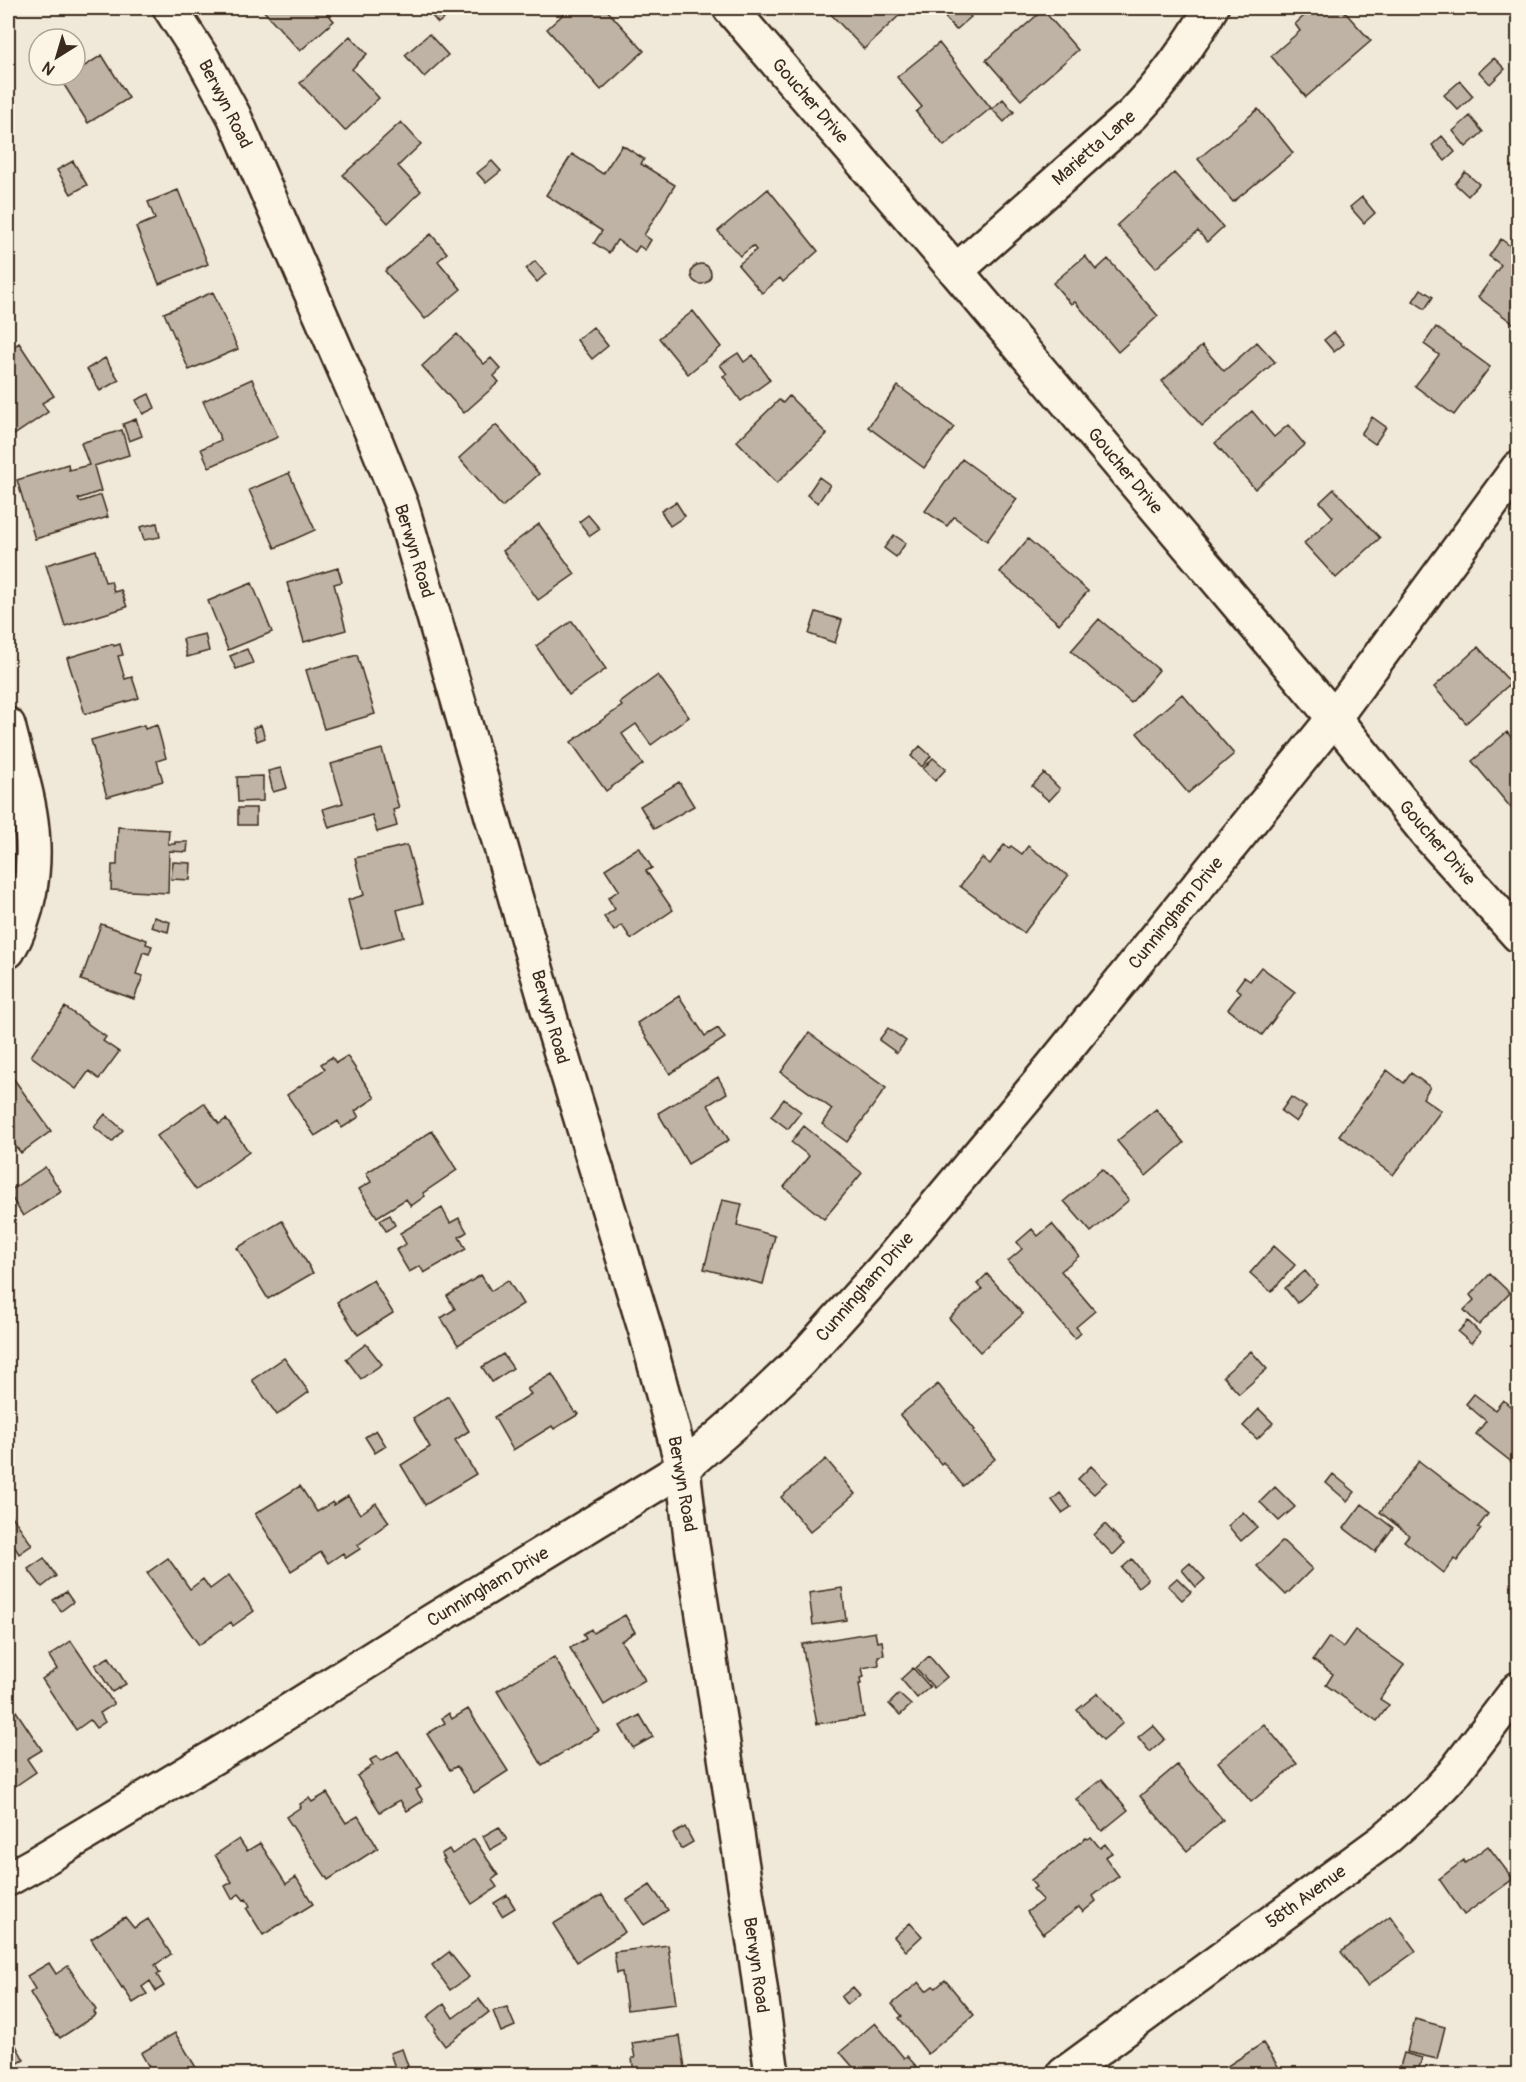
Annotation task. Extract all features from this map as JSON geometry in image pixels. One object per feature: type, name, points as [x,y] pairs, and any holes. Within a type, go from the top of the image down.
[{"type":"street","name":"Berwyn Road","points":[[170,8],[203,59],[234,116],[402,507],[568,1077],[646,1332],[682,1468],[772,2074]]},
{"type":"street","name":"Goucher Drive","points":[[730,8],[1334,718],[1430,837],[1518,935]]},
{"type":"street","name":"Marietta Lane","points":[[956,271],[1133,114],[1160,86],[1180,59],[1211,8]]},
{"type":"street","name":"Cunningham Drive","points":[[8,1879],[249,1736],[682,1468],[737,1421],[800,1361],[883,1269],[1045,1075],[1334,718],[1518,468]]},
{"type":"street","points":[[8,725],[32,829],[32,867],[29,895],[22,921],[8,951]]},
{"type":"street","name":"58th Avenue","points":[[1064,2074],[1384,1840],[1425,1803],[1452,1774],[1518,1689]]},
{"type":"building","points":[[261,8],[323,8],[334,21],[300,51]]},
{"type":"building","points":[[443,8],[449,15],[438,23],[426,9]]},
{"type":"building","points":[[570,8],[605,8],[644,51],[601,90],[547,29]]},
{"type":"building","points":[[825,8],[907,8],[864,49]]},
{"type":"building","points":[[953,8],[964,8],[971,17],[956,30],[943,15]]},
{"type":"building","points":[[1313,8],[1341,8],[1371,41],[1306,97],[1271,56],[1300,31],[1295,24]]},
{"type":"building","points":[[1043,10],[1078,50],[1021,100],[986,60]]},
{"type":"building","points":[[429,34],[448,55],[424,77],[405,55]]},
{"type":"building","points":[[350,36],[367,54],[352,69],[379,98],[345,131],[300,83]]},
{"type":"building","points":[[939,43],[991,108],[944,146],[916,112],[922,107],[897,77]]},
{"type":"building","points":[[102,55],[129,98],[88,123],[65,87],[87,87],[87,64]]},
{"type":"building","points":[[1494,58],[1505,69],[1490,84],[1479,72]]},
{"type":"building","points":[[1460,81],[1473,96],[1458,110],[1444,95]]},
{"type":"building","points":[[1003,99],[1014,112],[1004,122],[992,109]]},
{"type":"building","points":[[1258,109],[1293,153],[1233,202],[1198,159]]},
{"type":"building","points":[[1470,116],[1483,132],[1466,147],[1453,131]]},
{"type":"building","points":[[401,122],[421,144],[398,166],[421,191],[388,223],[343,175]]},
{"type":"building","points":[[1442,136],[1455,152],[1445,161],[1432,145]]},
{"type":"building","points":[[622,145],[644,159],[641,164],[675,185],[644,235],[651,240],[645,250],[639,246],[635,252],[617,240],[609,253],[594,243],[602,231],[546,195],[572,154],[603,174]]},
{"type":"building","points":[[73,161],[87,185],[71,194],[57,170]]},
{"type":"building","points":[[492,161],[501,171],[486,183],[477,173]]},
{"type":"building","points":[[1465,172],[1479,184],[1468,196],[1455,184]]},
{"type":"building","points":[[1174,173],[1223,227],[1207,242],[1198,231],[1156,268],[1117,225]]},
{"type":"building","points":[[768,189],[818,251],[783,282],[780,278],[762,293],[738,265],[756,250],[753,246],[740,256],[718,231]]},
{"type":"building","points":[[178,190],[208,264],[159,284],[136,227],[155,219],[148,202]]},
{"type":"building","points":[[1362,197],[1375,213],[1364,223],[1350,207]]},
{"type":"building","points":[[431,234],[447,253],[438,261],[461,289],[425,319],[385,271]]},
{"type":"building","points":[[1501,239],[1518,252],[1518,327],[1478,297],[1501,265],[1489,256]]},
{"type":"building","points":[[1085,256],[1096,270],[1108,259],[1158,316],[1118,352],[1075,302],[1071,304],[1053,283]]},
{"type":"building","points":[[535,261],[546,274],[537,282],[526,269]]},
{"type":"building","points":[[697,264],[705,264],[711,270],[711,278],[705,284],[697,284],[691,278],[691,270]]},
{"type":"building","points":[[1421,289],[1433,297],[1425,309],[1413,301]]},
{"type":"building","points":[[213,292],[238,349],[189,370],[164,313]]},
{"type":"building","points":[[693,311],[721,347],[688,374],[659,338]]},
{"type":"building","points":[[593,327],[608,346],[592,359],[577,340]]},
{"type":"building","points":[[1436,327],[1490,367],[1454,415],[1415,386],[1439,355],[1424,344]]},
{"type":"building","points":[[1334,332],[1344,344],[1334,352],[1324,340]]},
{"type":"building","points":[[457,334],[484,364],[491,358],[501,369],[494,376],[499,382],[464,413],[422,366]]},
{"type":"building","points":[[1257,342],[1275,362],[1202,426],[1162,381],[1202,346],[1224,371]]},
{"type":"building","points":[[19,343],[54,396],[42,403],[48,412],[8,439],[8,369],[10,367],[8,351]]},
{"type":"building","points":[[738,353],[744,362],[753,355],[770,380],[741,401],[723,376],[727,374],[720,365]]},
{"type":"building","points":[[105,358],[119,380],[100,391],[87,369]]},
{"type":"building","points":[[252,379],[278,437],[209,467],[201,449],[221,440],[203,401]]},
{"type":"building","points":[[898,386],[954,427],[924,468],[868,427]]},
{"type":"building","points":[[149,394],[155,408],[143,414],[136,400]]},
{"type":"building","points":[[789,396],[827,434],[777,483],[737,441],[779,400],[783,403]]},
{"type":"building","points":[[1252,411],[1274,437],[1288,425],[1305,445],[1255,489],[1215,443]]},
{"type":"building","points":[[1372,417],[1386,427],[1375,444],[1361,434]]},
{"type":"building","points":[[136,419],[142,436],[129,441],[123,424]]},
{"type":"building","points":[[496,425],[539,474],[502,507],[459,458]]},
{"type":"building","points":[[122,430],[129,455],[94,466],[101,491],[78,499],[80,502],[101,495],[108,517],[35,539],[17,480],[68,464],[69,470],[89,465],[81,443]]},
{"type":"building","points":[[962,459],[1017,499],[987,541],[954,517],[947,526],[925,511]]},
{"type":"building","points":[[289,473],[315,530],[275,548],[249,490]]},
{"type":"building","points":[[819,477],[830,485],[818,503],[807,495]]},
{"type":"building","points":[[1334,489],[1380,538],[1336,578],[1304,543],[1333,517],[1320,502]]},
{"type":"building","points":[[676,502],[685,516],[670,526],[661,511]]},
{"type":"building","points":[[588,515],[600,529],[590,536],[579,522]]},
{"type":"building","points":[[157,523],[160,537],[144,540],[140,527]]},
{"type":"building","points":[[539,524],[575,574],[538,600],[503,551]]},
{"type":"building","points":[[894,535],[906,543],[896,557],[884,548]]},
{"type":"building","points":[[1028,539],[1088,591],[1059,624],[1000,572]]},
{"type":"building","points":[[96,550],[105,582],[111,581],[114,592],[121,590],[127,607],[65,626],[46,565]]},
{"type":"building","points":[[338,568],[342,582],[334,584],[346,630],[304,642],[287,583]]},
{"type":"building","points":[[252,583],[272,632],[228,650],[208,601]]},
{"type":"building","points":[[816,612],[842,620],[835,643],[809,634]]},
{"type":"building","points":[[1099,619],[1159,670],[1131,703],[1071,651]]},
{"type":"building","points":[[572,621],[606,669],[569,695],[536,646]]},
{"type":"building","points":[[205,634],[209,651],[187,657],[183,639]]},
{"type":"building","points":[[113,644],[114,646],[120,644],[123,655],[118,656],[125,679],[132,677],[139,698],[85,714],[67,658]]},
{"type":"building","points":[[1478,647],[1511,683],[1466,723],[1434,687]]},
{"type":"building","points":[[247,649],[253,663],[236,669],[230,656]]},
{"type":"building","points":[[357,655],[375,714],[324,729],[306,670]]},
{"type":"building","points":[[658,675],[689,717],[651,745],[636,724],[622,734],[643,764],[606,791],[571,742],[622,706],[620,703]]},
{"type":"building","points":[[1182,694],[1234,754],[1188,793],[1137,733]]},
{"type":"building","points":[[144,725],[145,729],[157,725],[166,758],[157,761],[163,781],[107,797],[91,740]]},
{"type":"building","points":[[261,725],[265,738],[257,741],[253,728]]},
{"type":"building","points":[[1507,732],[1518,746],[1518,802],[1511,808],[1472,761]]},
{"type":"building","points":[[920,746],[931,756],[922,767],[911,756]]},
{"type":"building","points":[[382,749],[399,808],[393,810],[397,826],[377,832],[372,815],[329,828],[323,809],[343,803],[331,764]]},
{"type":"building","points":[[933,758],[946,769],[935,781],[923,769]]},
{"type":"building","points":[[281,768],[287,788],[273,792],[268,771]]},
{"type":"building","points":[[1044,773],[1060,789],[1049,801],[1032,786]]},
{"type":"building","points":[[263,776],[263,801],[238,802],[237,777]]},
{"type":"building","points":[[679,782],[694,806],[654,829],[640,806]]},
{"type":"building","points":[[238,808],[256,808],[256,825],[238,825]]},
{"type":"building","points":[[118,827],[169,830],[168,844],[188,842],[187,852],[169,851],[168,893],[111,890],[112,865],[117,865]]},
{"type":"building","points":[[407,845],[423,903],[397,910],[404,937],[361,949],[348,900],[364,895],[355,858]]},
{"type":"building","points":[[1004,845],[1009,848],[1011,846],[1022,854],[1028,846],[1068,876],[1024,933],[960,886],[982,858],[990,864]]},
{"type":"building","points":[[639,847],[652,868],[646,871],[673,910],[631,939],[622,925],[614,931],[604,917],[615,909],[608,898],[619,890],[605,869]]},
{"type":"building","points":[[173,862],[191,863],[190,880],[171,879]]},
{"type":"building","points":[[154,917],[170,922],[168,932],[151,927]]},
{"type":"building","points":[[101,924],[147,940],[146,944],[152,946],[149,954],[143,952],[136,974],[143,976],[134,999],[81,980]]},
{"type":"building","points":[[1261,967],[1295,992],[1262,1035],[1228,1009],[1241,992],[1236,988],[1244,977],[1250,981]]},
{"type":"building","points":[[679,996],[705,1036],[718,1028],[725,1038],[670,1074],[637,1023]]},
{"type":"building","points":[[65,1007],[106,1037],[103,1041],[119,1052],[99,1079],[89,1071],[76,1089],[31,1056]]},
{"type":"building","points":[[888,1028],[906,1041],[897,1053],[879,1040]]},
{"type":"building","points":[[809,1033],[886,1088],[847,1142],[822,1124],[832,1109],[781,1072]]},
{"type":"building","points":[[347,1056],[375,1098],[355,1111],[359,1117],[342,1128],[338,1121],[315,1136],[287,1095],[325,1069],[321,1064],[332,1057],[336,1063]]},
{"type":"building","points":[[1387,1070],[1404,1083],[1411,1073],[1430,1087],[1423,1098],[1441,1111],[1393,1175],[1339,1135]]},
{"type":"building","points":[[11,1075],[51,1131],[21,1153],[13,1143],[8,1147],[8,1077]]},
{"type":"building","points":[[718,1077],[727,1093],[708,1105],[729,1140],[688,1164],[658,1113]]},
{"type":"building","points":[[1291,1097],[1306,1107],[1296,1122],[1281,1111]]},
{"type":"building","points":[[784,1099],[801,1112],[788,1129],[771,1116]]},
{"type":"building","points":[[204,1103],[219,1124],[226,1119],[249,1152],[196,1190],[157,1136]]},
{"type":"building","points":[[1156,1109],[1184,1143],[1146,1176],[1117,1141]]},
{"type":"building","points":[[105,1114],[123,1130],[112,1142],[94,1127]]},
{"type":"building","points":[[804,1126],[862,1173],[824,1219],[784,1187],[809,1156],[791,1142]]},
{"type":"building","points":[[432,1131],[457,1170],[423,1193],[425,1196],[411,1206],[406,1199],[377,1217],[359,1189],[371,1182],[366,1173]]},
{"type":"building","points":[[45,1167],[61,1191],[23,1216],[8,1192]]},
{"type":"building","points":[[1102,1169],[1129,1200],[1091,1232],[1064,1201]]},
{"type":"building","points":[[722,1200],[742,1204],[737,1225],[775,1236],[763,1284],[704,1269]]},
{"type":"building","points":[[442,1208],[450,1223],[459,1218],[467,1232],[459,1237],[466,1249],[424,1273],[420,1266],[409,1272],[396,1250],[406,1244],[400,1233]]},
{"type":"building","points":[[390,1215],[395,1225],[386,1231],[380,1220]]},
{"type":"building","points":[[282,1221],[313,1273],[268,1299],[237,1248]]},
{"type":"building","points":[[1052,1224],[1079,1256],[1061,1271],[1095,1311],[1076,1327],[1081,1333],[1075,1339],[1008,1261],[1022,1249],[1017,1242],[1032,1229],[1038,1236]]},
{"type":"building","points":[[1274,1246],[1295,1265],[1271,1292],[1250,1273]]},
{"type":"building","points":[[1305,1271],[1317,1285],[1297,1303],[1285,1288]]},
{"type":"building","points":[[987,1274],[1023,1314],[980,1352],[949,1318],[982,1289],[977,1284]]},
{"type":"building","points":[[1490,1274],[1510,1293],[1479,1325],[1464,1310],[1474,1300],[1470,1295]]},
{"type":"building","points":[[481,1275],[491,1291],[508,1280],[523,1304],[458,1345],[441,1318],[455,1309],[447,1296]]},
{"type":"building","points":[[373,1280],[393,1313],[358,1335],[337,1302]]},
{"type":"building","points":[[1468,1321],[1480,1333],[1471,1343],[1458,1332]]},
{"type":"building","points":[[366,1344],[382,1364],[361,1379],[346,1359]]},
{"type":"building","points":[[1251,1351],[1267,1369],[1239,1394],[1223,1376]]},
{"type":"building","points":[[503,1354],[513,1368],[492,1382],[482,1367]]},
{"type":"building","points":[[284,1358],[309,1392],[277,1415],[252,1380]]},
{"type":"building","points":[[552,1374],[575,1413],[579,1414],[554,1429],[552,1426],[513,1450],[494,1417],[531,1394],[527,1389]]},
{"type":"building","points":[[938,1384],[995,1459],[963,1486],[943,1462],[941,1464],[900,1415]]},
{"type":"building","points":[[1474,1394],[1495,1410],[1503,1400],[1518,1413],[1518,1467],[1476,1434],[1486,1421],[1466,1404]]},
{"type":"building","points":[[448,1396],[469,1431],[455,1440],[476,1474],[425,1505],[401,1465],[430,1447],[413,1418]]},
{"type":"building","points":[[1259,1409],[1273,1423],[1257,1439],[1243,1426]]},
{"type":"building","points":[[376,1430],[386,1446],[375,1453],[365,1437]]},
{"type":"building","points":[[826,1459],[855,1494],[810,1532],[781,1497]]},
{"type":"building","points":[[1419,1461],[1488,1514],[1478,1527],[1481,1529],[1457,1561],[1454,1559],[1444,1573],[1404,1541],[1409,1535],[1380,1512]]},
{"type":"building","points":[[1091,1466],[1107,1482],[1094,1494],[1078,1479]]},
{"type":"building","points":[[1333,1474],[1355,1492],[1347,1501],[1326,1483]]},
{"type":"building","points":[[300,1486],[317,1512],[348,1496],[360,1514],[376,1503],[389,1522],[358,1545],[360,1549],[346,1558],[343,1553],[328,1563],[321,1552],[291,1571],[255,1514]]},
{"type":"building","points":[[1275,1487],[1295,1507],[1279,1521],[1260,1502]]},
{"type":"building","points":[[1060,1493],[1071,1507],[1062,1513],[1052,1500]]},
{"type":"building","points":[[1362,1504],[1393,1528],[1375,1552],[1344,1528]]},
{"type":"building","points":[[1243,1512],[1257,1527],[1241,1541],[1228,1526]]},
{"type":"building","points":[[12,1516],[32,1545],[19,1554],[8,1536],[8,1520]]},
{"type":"building","points":[[1105,1524],[1124,1544],[1113,1555],[1094,1535]]},
{"type":"building","points":[[1283,1541],[1312,1569],[1286,1595],[1257,1566]]},
{"type":"building","points":[[44,1558],[56,1576],[42,1587],[28,1569]]},
{"type":"building","points":[[168,1558],[190,1589],[203,1579],[210,1589],[229,1575],[254,1611],[233,1626],[231,1622],[199,1645],[147,1573]]},
{"type":"building","points":[[1132,1559],[1148,1579],[1138,1587],[1122,1568]]},
{"type":"building","points":[[1190,1563],[1205,1579],[1196,1587],[1182,1570]]},
{"type":"building","points":[[1177,1578],[1191,1592],[1182,1600],[1168,1586]]},
{"type":"building","points":[[842,1588],[846,1620],[813,1625],[809,1593]]},
{"type":"building","points":[[66,1592],[73,1602],[61,1611],[53,1600]]},
{"type":"building","points":[[625,1615],[635,1632],[621,1641],[645,1680],[604,1705],[570,1648],[586,1639],[583,1634],[591,1629],[593,1633]]},
{"type":"building","points":[[1355,1630],[1404,1665],[1380,1699],[1389,1705],[1377,1721],[1326,1685],[1333,1674],[1313,1660],[1329,1637],[1343,1647]]},
{"type":"building","points":[[875,1632],[877,1642],[882,1641],[884,1655],[878,1656],[879,1665],[862,1668],[864,1677],[860,1678],[861,1684],[859,1684],[864,1717],[817,1724],[802,1644]]},
{"type":"building","points":[[71,1641],[114,1704],[100,1713],[105,1722],[96,1728],[90,1720],[76,1730],[42,1679],[57,1669],[49,1656]]},
{"type":"building","points":[[929,1656],[947,1677],[934,1688],[916,1668]]},
{"type":"building","points":[[109,1657],[126,1684],[112,1692],[95,1665]]},
{"type":"building","points":[[554,1657],[599,1731],[542,1765],[497,1691]]},
{"type":"building","points":[[913,1668],[930,1687],[917,1698],[901,1679]]},
{"type":"building","points":[[1098,1693],[1123,1723],[1103,1740],[1077,1710]]},
{"type":"building","points":[[899,1694],[911,1705],[900,1715],[889,1704]]},
{"type":"building","points":[[8,1699],[42,1750],[27,1759],[36,1772],[11,1789],[8,1784]]},
{"type":"building","points":[[468,1709],[508,1771],[474,1793],[457,1766],[450,1770],[427,1734],[445,1723],[442,1718],[449,1713],[452,1719]]},
{"type":"building","points":[[640,1715],[653,1737],[633,1748],[620,1726]]},
{"type":"building","points":[[1264,1724],[1297,1764],[1251,1802],[1218,1762]]},
{"type":"building","points":[[1153,1725],[1165,1739],[1150,1752],[1138,1737]]},
{"type":"building","points":[[398,1751],[421,1787],[416,1790],[423,1801],[407,1811],[400,1800],[380,1812],[357,1776],[373,1765],[370,1760],[377,1756],[381,1761]]},
{"type":"building","points":[[1177,1765],[1223,1820],[1187,1851],[1140,1796]]},
{"type":"building","points":[[1102,1779],[1128,1810],[1102,1831],[1076,1799]]},
{"type":"building","points":[[327,1793],[346,1823],[358,1816],[378,1848],[328,1880],[286,1817],[301,1807],[300,1804],[309,1798],[312,1802]]},
{"type":"building","points":[[499,1827],[507,1840],[490,1850],[483,1836]]},
{"type":"building","points":[[685,1827],[693,1842],[681,1849],[673,1834]]},
{"type":"building","points":[[1091,1837],[1100,1848],[1105,1844],[1112,1853],[1105,1857],[1119,1876],[1093,1896],[1096,1901],[1083,1912],[1079,1907],[1043,1934],[1027,1912],[1043,1900],[1033,1889],[1036,1887],[1031,1880],[1086,1838]]},
{"type":"building","points":[[239,1839],[247,1851],[260,1843],[286,1884],[296,1877],[313,1904],[263,1935],[247,1909],[250,1906],[246,1899],[244,1900],[239,1894],[232,1899],[225,1886],[232,1882],[215,1855]]},
{"type":"building","points":[[474,1839],[498,1875],[492,1880],[497,1887],[472,1904],[441,1854],[449,1849],[452,1854]]},
{"type":"building","points":[[1488,1846],[1513,1879],[1464,1915],[1439,1879]]},
{"type":"building","points":[[650,1885],[668,1910],[644,1925],[627,1900]]},
{"type":"building","points":[[507,1895],[515,1908],[502,1916],[494,1903]]},
{"type":"building","points":[[602,1895],[625,1932],[577,1962],[553,1924]]},
{"type":"building","points":[[1390,1916],[1416,1951],[1367,1986],[1341,1952]]},
{"type":"building","points":[[125,1917],[134,1928],[148,1919],[171,1954],[155,1965],[160,1973],[157,1975],[164,1986],[156,1991],[150,1981],[142,1987],[147,1994],[133,2003],[91,1939]]},
{"type":"building","points":[[910,1923],[922,1936],[906,1951],[894,1937]]},
{"type":"building","points":[[668,1945],[676,2004],[627,2010],[622,1972],[617,1973],[614,1952]]},
{"type":"building","points":[[449,1952],[469,1977],[450,1990],[432,1965]]},
{"type":"building","points":[[49,1963],[56,1974],[68,1966],[96,2010],[94,2012],[96,2015],[60,2038],[30,1993],[35,1989],[27,1976]]},
{"type":"building","points":[[945,1980],[974,2015],[928,2054],[899,2018],[902,2016],[892,2004],[919,1982],[926,1991],[933,1986],[936,1988]]},
{"type":"building","points":[[853,1987],[860,1995],[847,2005],[841,1997]]},
{"type":"building","points":[[479,1999],[489,2012],[445,2046],[427,2017],[444,2004],[453,2018]]},
{"type":"building","points":[[507,2007],[515,2026],[501,2032],[493,2011]]},
{"type":"building","points":[[1415,2019],[1445,2027],[1437,2059],[1407,2052]]},
{"type":"building","points":[[875,2023],[904,2058],[907,2056],[917,2067],[907,2074],[859,2074],[840,2052]]},
{"type":"building","points":[[8,2031],[24,2060],[8,2069]]},
{"type":"building","points":[[175,2033],[200,2074],[153,2074],[141,2053]]},
{"type":"building","points":[[680,2036],[686,2074],[634,2074],[632,2058],[635,2058],[632,2043]]},
{"type":"building","points":[[1263,2043],[1283,2074],[1215,2074]]},
{"type":"building","points":[[402,2049],[408,2066],[396,2071],[390,2053]]},
{"type":"building","points":[[1404,2053],[1422,2058],[1417,2074],[1399,2070]]}]
